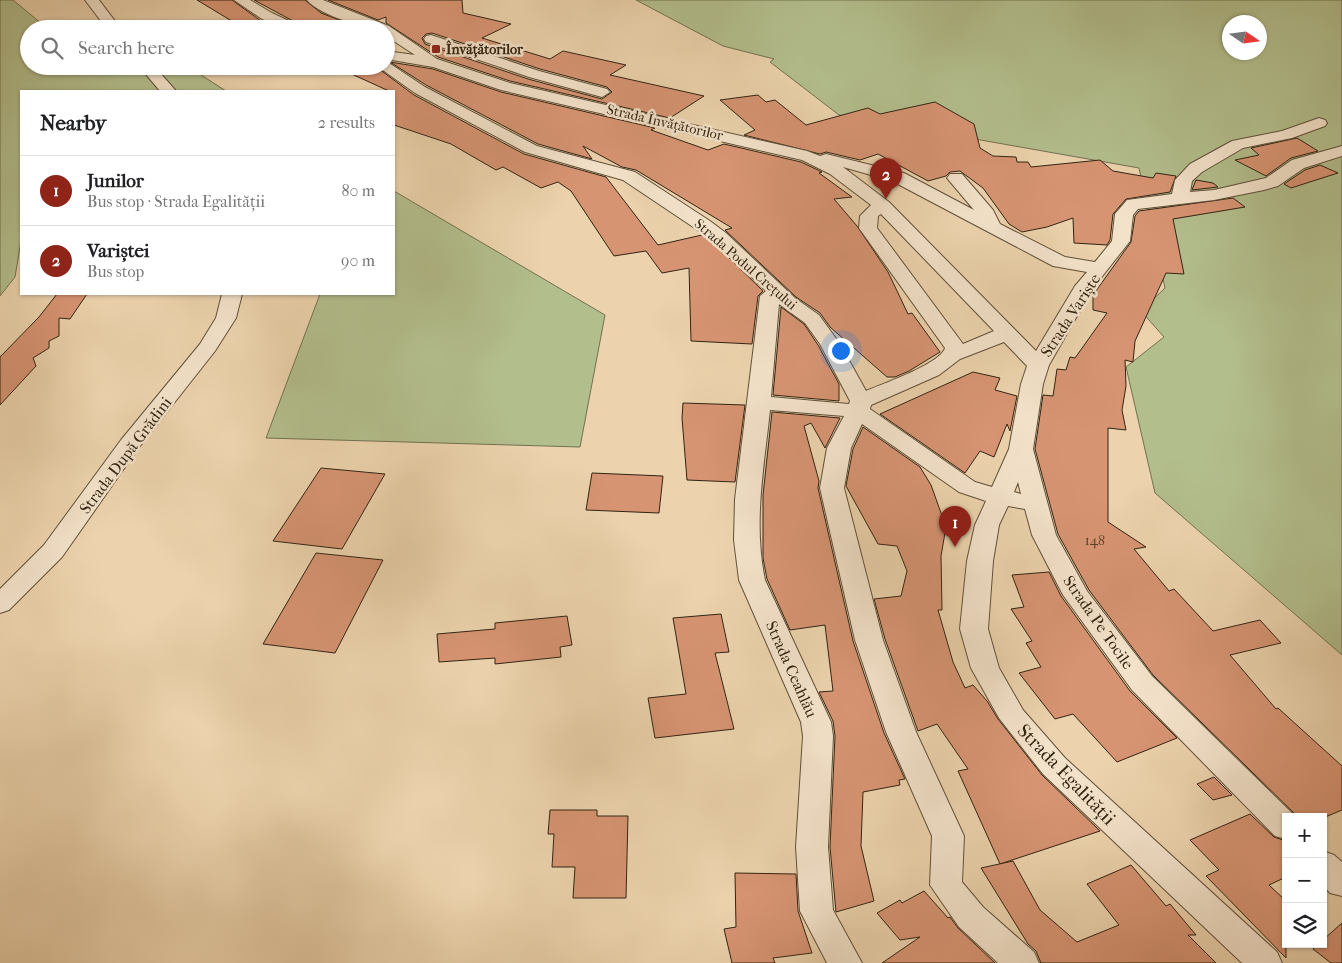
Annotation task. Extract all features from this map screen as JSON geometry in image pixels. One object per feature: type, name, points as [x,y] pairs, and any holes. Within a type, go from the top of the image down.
[{"type":"street","points":[[92,0],[107,20]]},
{"type":"street","points":[[241,0],[266,16],[276,20]]},
{"type":"street","name":"Strada Învățătorilor","points":[[314,0],[324,7],[360,20]]},
{"type":"street","name":"Strada Învățătorilor","points":[[395,36],[436,63]]},
{"type":"street","points":[[431,39],[534,74],[618,97]]},
{"type":"street","name":"Strada Învățătorilor","points":[[395,56],[436,63],[506,87],[807,156],[836,170],[883,206],[1038,364]]},
{"type":"street","name":"Strada Podul Crețului","points":[[395,73],[420,90],[522,145],[629,176],[704,225],[720,237],[788,302],[812,319],[830,344],[860,406],[967,487],[999,497],[1036,504]]},
{"type":"street","points":[[154,75],[167,90]]},
{"type":"street","points":[[637,102],[646,104],[659,121]]},
{"type":"street","points":[[1180,197],[1184,180],[1196,168],[1238,144],[1286,135],[1319,123]]},
{"type":"street","name":"Strada Variște","points":[[1038,364],[1085,286],[1120,241],[1127,208],[1133,204],[1214,194],[1258,186],[1272,182],[1298,164],[1342,151]]},
{"type":"street","points":[[807,156],[860,166],[898,177],[1060,262],[1100,268]]},
{"type":"street","points":[[956,178],[987,214],[994,228]]},
{"type":"street","points":[[883,206],[872,210],[868,215],[868,228],[955,348],[953,355]]},
{"type":"street","name":"Strada După Grădini","points":[[0,604],[53,551],[129,445],[208,347],[226,318],[232,295]]},
{"type":"street","name":"Strada Ceahlău","points":[[770,296],[747,520],[748,562],[752,580],[816,722],[818,736],[812,847],[816,901],[818,911],[845,963]]},
{"type":"street","points":[[758,402],[860,406],[931,370],[953,355],[1008,333]]},
{"type":"street","name":"Strada Pe Tocile","points":[[1038,364],[1032,384],[1022,449],[1044,535],[1076,594],[1142,682],[1282,823]]},
{"type":"street","points":[[860,406],[839,448],[832,488],[869,640],[902,732],[948,836],[946,885],[971,918],[1022,963]]},
{"type":"street","name":"Strada Egalității","points":[[1022,449],[987,525],[980,561],[974,629],[985,668],[1012,718],[1054,766],[1265,963]]},
{"type":"street","points":[[1327,868],[1342,883]]},
{"type":"green space","points":[[0,0],[13,0],[37,20],[20,20],[20,75],[201,75],[224,90],[20,90],[20,247],[15,277],[0,296]]},
{"type":"green space","points":[[636,0],[1342,0],[1342,655],[1155,493],[1126,367],[1164,337],[1141,311],[1165,288],[1139,168],[839,115],[770,62],[774,59],[723,46]]},
{"type":"green space","points":[[395,192],[605,315],[580,447],[266,438],[320,295],[395,295]]},
{"type":"building","points":[[197,0],[232,0],[260,20],[230,20]]},
{"type":"building","points":[[254,0],[305,0],[321,13],[339,20],[291,20]]},
{"type":"building","points":[[328,0],[462,0],[463,13],[511,24],[482,38],[550,59],[563,51],[626,65],[610,75],[704,96],[670,118],[510,81],[438,57],[395,29],[395,20],[386,20],[386,17],[378,20]],"holes":[[[432,33],[540,69],[607,87],[612,92],[602,99],[528,79],[425,44],[422,38],[426,34]]]},
{"type":"building","points":[[395,63],[433,69],[501,92],[655,128],[651,130],[708,150],[724,144],[801,162],[822,172],[819,173],[852,197],[834,199],[857,226],[888,272],[908,314],[912,313],[940,352],[909,371],[895,377],[887,377],[830,327],[820,313],[796,297],[725,230],[732,228],[636,170],[622,167],[583,146],[592,159],[538,144],[426,85],[395,65]]},
{"type":"building","points":[[354,75],[387,75],[414,95],[524,154],[606,177],[658,245],[702,235],[713,242],[763,291],[758,296],[752,344],[691,341],[689,268],[662,273],[646,251],[614,256],[571,191],[558,182],[541,188],[503,167],[496,170],[451,144],[395,125],[395,90],[387,90]]},
{"type":"building","points":[[758,95],[766,102],[775,100],[806,125],[868,108],[880,114],[935,102],[974,124],[980,148],[993,156],[1016,157],[1017,162],[1028,162],[1031,167],[1100,160],[1113,171],[1153,178],[1156,173],[1176,176],[1170,192],[1126,199],[1113,214],[1110,240],[1107,245],[1074,243],[1073,218],[1047,227],[1022,232],[1009,224],[983,188],[960,171],[950,172],[946,176],[928,181],[878,154],[860,160],[826,152],[820,154],[744,135],[755,130],[720,100]]},
{"type":"building","points":[[1297,138],[1318,151],[1291,158],[1266,176],[1235,160],[1259,155],[1251,148]]},
{"type":"building","points":[[1320,165],[1338,173],[1291,188],[1284,184],[1305,170]]},
{"type":"building","points":[[1196,180],[1213,183],[1218,187],[1192,190]]},
{"type":"building","points":[[1233,198],[1245,207],[1173,219],[1184,274],[1166,273],[1135,341],[1133,362],[1125,360],[1126,386],[1122,410],[1126,430],[1108,428],[1108,522],[1146,547],[1134,549],[1169,591],[1174,589],[1213,631],[1260,620],[1281,643],[1230,655],[1276,709],[1278,708],[1342,766],[1342,810],[1327,816],[1327,813],[1294,813],[1153,675],[1089,590],[1058,534],[1035,449],[1043,395],[1053,396],[1057,369],[1066,370],[1070,357],[1075,358],[1107,313],[1093,310],[1093,295],[1131,242],[1135,216],[1139,211]]},
{"type":"building","points":[[56,295],[86,295],[70,319],[59,318],[59,336],[49,341],[49,348],[33,358],[36,366],[0,405],[0,357],[39,317]]},
{"type":"building","points":[[781,307],[804,324],[818,345],[839,384],[839,401],[773,395]]},
{"type":"building","points":[[973,372],[1000,378],[995,390],[1017,396],[1010,431],[1007,424],[994,457],[980,451],[965,473],[880,414]]},
{"type":"building","points":[[683,403],[745,405],[735,482],[687,480],[682,418]]},
{"type":"building","points":[[772,412],[840,418],[825,448],[811,423],[804,426],[819,481],[818,488],[853,641],[884,733],[905,779],[899,780],[900,785],[863,792],[861,846],[874,901],[836,912],[830,847],[835,736],[833,721],[819,692],[833,691],[825,625],[790,630],[767,579],[763,558],[763,495]]},
{"type":"building","points":[[863,427],[920,467],[931,485],[946,527],[941,556],[942,610],[938,610],[953,662],[965,688],[973,685],[1042,775],[1100,831],[1000,864],[958,771],[968,769],[937,724],[918,731],[885,639],[874,599],[901,596],[907,571],[897,546],[878,544],[846,486],[853,449]]},
{"type":"building","points":[[321,468],[385,474],[342,549],[273,541]]},
{"type":"building","points":[[592,473],[663,476],[659,513],[586,510]]},
{"type":"building","points":[[316,553],[383,560],[335,653],[263,644]]},
{"type":"building","points":[[1049,572],[1061,596],[1130,691],[1177,738],[1117,762],[1073,714],[1055,719],[1019,673],[1041,667],[1026,643],[1032,641],[1011,609],[1024,607],[1012,575]]},
{"type":"building","points":[[721,614],[729,652],[715,653],[734,729],[655,738],[648,698],[686,694],[673,618]]},
{"type":"building","points":[[567,616],[572,645],[560,647],[561,657],[495,664],[495,658],[439,662],[437,634],[495,629],[495,623]]},
{"type":"building","points":[[1214,777],[1232,795],[1213,800],[1197,784]]},
{"type":"building","points":[[550,810],[597,810],[597,816],[628,816],[626,898],[573,898],[575,867],[552,867],[554,834],[548,834]]},
{"type":"building","points":[[1250,814],[1274,837],[1282,840],[1282,879],[1269,885],[1282,897],[1282,948],[1286,948],[1286,958],[1206,876],[1219,870],[1190,840]]},
{"type":"building","points":[[1013,861],[1040,910],[1077,942],[1119,925],[1087,884],[1131,865],[1166,906],[1170,904],[1196,935],[1188,935],[1216,963],[1041,963],[1036,951],[1028,944],[981,868]]},
{"type":"building","points":[[735,873],[796,874],[798,911],[812,953],[773,958],[775,963],[732,963],[724,929],[736,927]]},
{"type":"building","points":[[924,891],[948,918],[950,917],[958,928],[995,963],[882,963],[920,937],[900,940],[877,913],[900,900],[902,903]]},
{"type":"building","points":[[1342,923],[1342,963],[1331,963],[1313,949],[1327,948],[1327,936]]},
{"type":"place","name":"Învățătorilor","points":[[436,49]]},
{"type":"place","name":"Variștei","points":[[886,199]]},
{"type":"place","name":"Junilor","points":[[955,547]]}]
